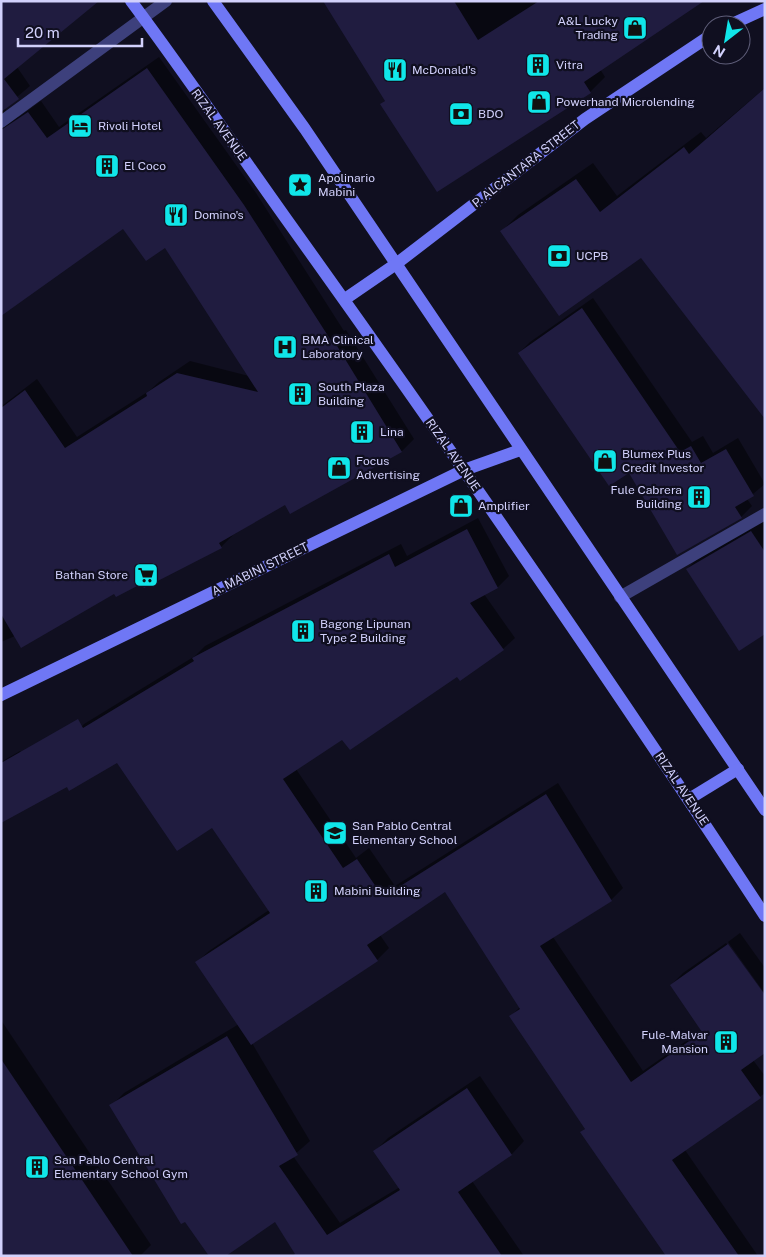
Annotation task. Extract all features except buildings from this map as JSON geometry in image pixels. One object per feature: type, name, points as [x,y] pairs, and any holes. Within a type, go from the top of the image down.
[{"type":"main road","name":"RIZAL AVENUE","points":[[131,1],[345,299],[464,470],[689,799],[765,916]]},
{"type":"main road","points":[[213,1],[305,129],[520,450],[765,810]]},
{"type":"main road","points":[[751,15],[765,9]]},
{"type":"main road","name":"P. ALCANTARA STREET","points":[[345,299],[396,264],[585,119],[701,42]]},
{"type":"main road","name":"A. MABINI STREET","points":[[1,695],[464,470],[520,450]]},
{"type":"main road","points":[[689,799],[738,769]]},
{"type":"street","points":[[1,122],[166,1]]},
{"type":"street","points":[[620,597],[765,514]]},
{"type":"place","name":"A&L Lucky Trading","points":[[635,28]]},
{"type":"place","name":"Vitra","points":[[538,65]]},
{"type":"place","name":"McDonald's","points":[[395,70]]},
{"type":"place","name":"Powerhand Microlending","points":[[539,102]]},
{"type":"place","name":"BDO","points":[[461,114]]},
{"type":"place","name":"Rivoli Hotel","points":[[80,126]]},
{"type":"place","name":"El Coco","points":[[107,166]]},
{"type":"place","name":"Apolinario Mabini","points":[[300,185]]},
{"type":"place","name":"Domino's","points":[[176,215]]},
{"type":"place","name":"UCPB","points":[[559,256]]},
{"type":"place","name":"BMA Clinical Laboratory","points":[[285,347]]},
{"type":"place","name":"South Plaza Building","points":[[300,394]]},
{"type":"place","name":"Lina","points":[[362,432]]},
{"type":"place","name":"Blumex Plus Credit Investor","points":[[605,461]]},
{"type":"place","name":"Focus Advertising","points":[[339,468]]},
{"type":"place","name":"Fule Cabrera Building","points":[[699,497]]},
{"type":"place","name":"Amplifier","points":[[461,506]]},
{"type":"place","name":"Bathan Store","points":[[146,575]]},
{"type":"place","name":"Bagong Lipunan Type 2 Building","points":[[303,631]]},
{"type":"place","name":"San Pablo Central Elementary School","points":[[335,833]]},
{"type":"place","name":"Mabini Building","points":[[316,891]]},
{"type":"place","name":"Fule-Malvar Mansion","points":[[726,1042]]},
{"type":"place","name":"San Pablo Central Elementary School Gym","points":[[37,1167]]}]
